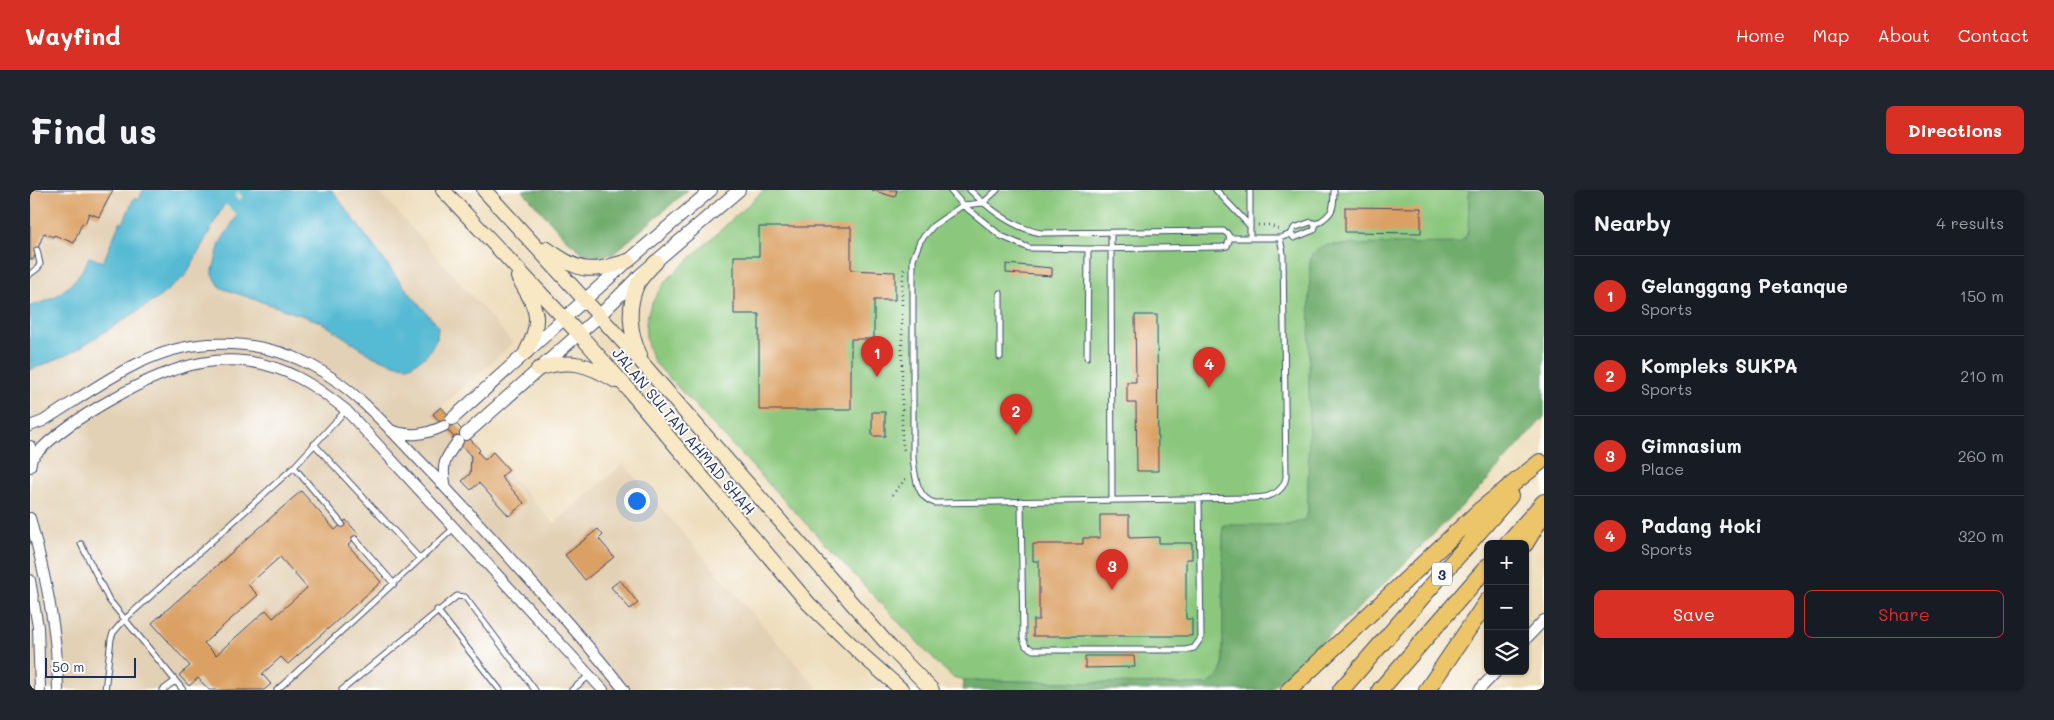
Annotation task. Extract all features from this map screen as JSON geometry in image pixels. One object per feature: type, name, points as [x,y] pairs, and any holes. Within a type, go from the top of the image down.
[{"type":"highway","points":[[1289,690],[1479,511],[1542,460]]},
{"type":"highway","name":"3","points":[[1341,690],[1542,460]]},
{"type":"highway","points":[[1511,540],[1544,502]]},
{"type":"highway","points":[[1527,540],[1544,512]]},
{"type":"highway","name":"3","points":[[1380,690],[1484,571]]},
{"type":"highway","points":[[1427,690],[1484,606]]},
{"type":"main road","name":"JALAN SULTAN AHMAD SHAH","points":[[443,190],[579,334],[629,390],[809,604],[902,690]]},
{"type":"main road","name":"JALAN SULTAN AHMAD SHAH","points":[[484,190],[653,375],[891,648],[932,690]]},
{"type":"main road","points":[[526,234],[564,262],[578,268],[595,270],[628,261]]},
{"type":"main road","points":[[507,258],[536,310],[534,336],[526,352]]},
{"type":"main road","points":[[653,375],[639,354],[633,338],[631,318],[638,284],[656,262]]},
{"type":"main road","points":[[538,369],[569,362],[601,372],[629,390]]},
{"type":"street","points":[[389,430],[415,435],[432,432],[448,422],[628,261],[711,190]]},
{"type":"street","points":[[446,489],[443,466],[447,455],[462,437],[599,316],[656,262],[739,190]]},
{"type":"street","points":[[30,426],[43,421],[126,369],[150,357],[180,348],[208,344],[236,344],[264,346],[286,353],[311,365],[351,392],[446,489],[604,664],[624,690]]},
{"type":"street","points":[[31,462],[48,441],[75,421],[154,376],[198,363],[240,360],[278,369],[317,388],[346,410],[603,690]]},
{"type":"street","points":[[30,446],[31,462]]},
{"type":"street","points":[[30,518],[48,591],[56,653],[58,690]]},
{"type":"street","points":[[30,580],[38,627],[40,690]]},
{"type":"street","points":[[1529,636],[1544,620]]},
{"type":"street","points":[[1479,690],[1493,675]]},
{"type":"lane","points":[[950,190],[963,205],[986,224],[1012,242],[1029,248],[1222,247],[1227,246],[1230,238],[1227,232],[1223,231],[1032,232],[1014,224],[983,203],[970,190]]},
{"type":"lane","points":[[997,190],[983,203],[963,205],[926,232],[920,241],[913,259],[914,471],[922,494],[928,501],[935,503],[1266,497],[1278,491],[1285,482],[1282,237]]},
{"type":"lane","points":[[1216,190],[1249,225]]},
{"type":"lane","points":[[1250,190],[1250,238]]},
{"type":"lane","points":[[1291,234],[1294,238],[1297,238],[1314,230],[1316,224],[1326,218],[1333,209],[1334,190]]},
{"type":"lane","points":[[1230,238],[1282,237],[1291,234],[1294,228],[1311,222],[1316,224]]},
{"type":"lane","points":[[1111,233],[1112,500]]},
{"type":"lane","points":[[1087,357],[1088,249]]},
{"type":"lane","points":[[30,274],[38,268],[38,250]]},
{"type":"lane","points":[[1000,293],[1000,357]]},
{"type":"lane","points":[[105,690],[111,639],[113,633],[124,620],[294,467],[346,410]]},
{"type":"lane","points":[[314,444],[420,559]]},
{"type":"lane","points":[[294,467],[342,524]]},
{"type":"lane","points":[[1021,500],[1022,638],[1026,646],[1033,650],[1185,650],[1194,648],[1201,638],[1199,499]]},
{"type":"lane","points":[[277,690],[455,528]]},
{"type":"lane","points":[[355,539],[394,584]]},
{"type":"lane","points":[[81,544],[109,600],[183,690]]},
{"type":"lane","points":[[342,690],[437,610],[457,596],[465,597],[535,690]]},
{"type":"lane","points":[[437,610],[500,690]]},
{"type":"lane","points":[[572,690],[590,674]]},
{"type":"lane","points":[[163,690],[175,681]]},
{"type":"path","points":[[1249,225],[1275,227],[1282,237]]},
{"type":"path","points":[[904,454],[902,438],[902,287],[906,261]]},
{"type":"path","points":[[892,495],[909,474],[911,480]]},
{"type":"shaded area","points":[[30,190],[378,190],[513,343],[441,407],[480,450],[478,452],[485,460],[493,452],[509,470],[507,473],[554,524],[623,464],[819,690],[30,690]]},
{"type":"green space","points":[[522,190],[688,190],[613,254],[596,256],[583,253],[567,240]]},
{"type":"green space","points":[[764,190],[1469,190],[1470,222],[1466,236],[1455,245],[1312,253],[1310,263],[1308,514],[1304,520],[1290,525],[1223,526],[1223,665],[1218,678],[1207,685],[964,680],[953,677],[938,664],[655,363],[650,351],[646,328],[647,317],[655,297],[662,287],[670,277]]},
{"type":"green space","points":[[1469,190],[1544,190],[1544,417],[1484,484],[1380,588],[1270,690],[963,690],[964,680],[1206,685],[1218,678],[1223,665],[1223,525],[1290,525],[1304,520],[1308,514],[1310,263],[1312,256],[1318,249],[1328,245],[1459,243],[1467,236]]},
{"type":"water","points":[[143,190],[232,190],[186,275],[157,299],[71,353],[30,370],[30,306],[49,300],[66,289],[85,266],[89,257],[103,262],[120,222],[123,223],[134,198],[139,200]]},
{"type":"water","points":[[253,190],[332,190],[401,283],[438,326],[437,339],[426,356],[410,366],[397,365],[374,357],[321,322],[221,288],[212,274],[220,243]]},
{"type":"building","points":[[30,190],[113,190],[99,217],[89,213],[85,224],[82,223],[74,243],[44,233],[33,260],[30,259]]},
{"type":"building","points":[[871,190],[897,190],[895,197]]},
{"type":"building","points":[[1345,207],[1421,208],[1421,233],[1345,232]]},
{"type":"building","points":[[759,227],[851,227],[851,270],[895,272],[895,300],[874,300],[874,339],[851,339],[851,410],[759,410],[759,314],[734,314],[734,256],[759,256]]},
{"type":"building","points":[[1006,264],[1052,268],[1052,276],[1006,273]]},
{"type":"building","points":[[1135,315],[1157,315],[1158,471],[1137,471],[1136,403],[1127,403],[1127,382],[1136,382]]},
{"type":"building","points":[[441,407],[480,450],[478,452],[485,460],[493,452],[509,470],[501,477],[524,503],[509,516],[479,483],[471,490],[462,481],[470,474],[471,456],[433,414]]},
{"type":"building","points":[[872,412],[885,412],[885,436],[872,436]]},
{"type":"building","points":[[301,491],[335,530],[346,520],[359,535],[348,545],[381,582],[288,664],[281,657],[262,674],[271,684],[264,690],[209,690],[198,678],[189,686],[179,675],[190,666],[152,623]],"holes":[[[280,557],[307,588],[273,618],[266,610],[216,655],[204,643],[258,595],[248,585]]]},
{"type":"building","points":[[1100,515],[1129,515],[1129,538],[1159,537],[1159,543],[1192,543],[1192,559],[1186,559],[1186,619],[1192,619],[1192,636],[1033,636],[1033,620],[1039,620],[1039,561],[1033,561],[1033,544],[1083,544],[1083,538],[1100,538]]},
{"type":"building","points":[[598,529],[603,535],[599,539],[614,557],[585,580],[565,555]]},
{"type":"building","points":[[620,580],[638,603],[630,609],[611,587]]},
{"type":"building","points":[[1085,656],[1134,656],[1135,667],[1085,668]]},
{"type":"waterway","points":[[232,190],[227,198],[241,210],[250,195],[244,190]]},
{"type":"place","name":"Gelanggang Petanque","points":[[877,377]]},
{"type":"place","name":"Padang Hoki","points":[[1209,388]]},
{"type":"place","name":"Kompleks SUKPA","points":[[1016,435]]},
{"type":"place","name":"Gimnasium","points":[[1112,590]]}]
